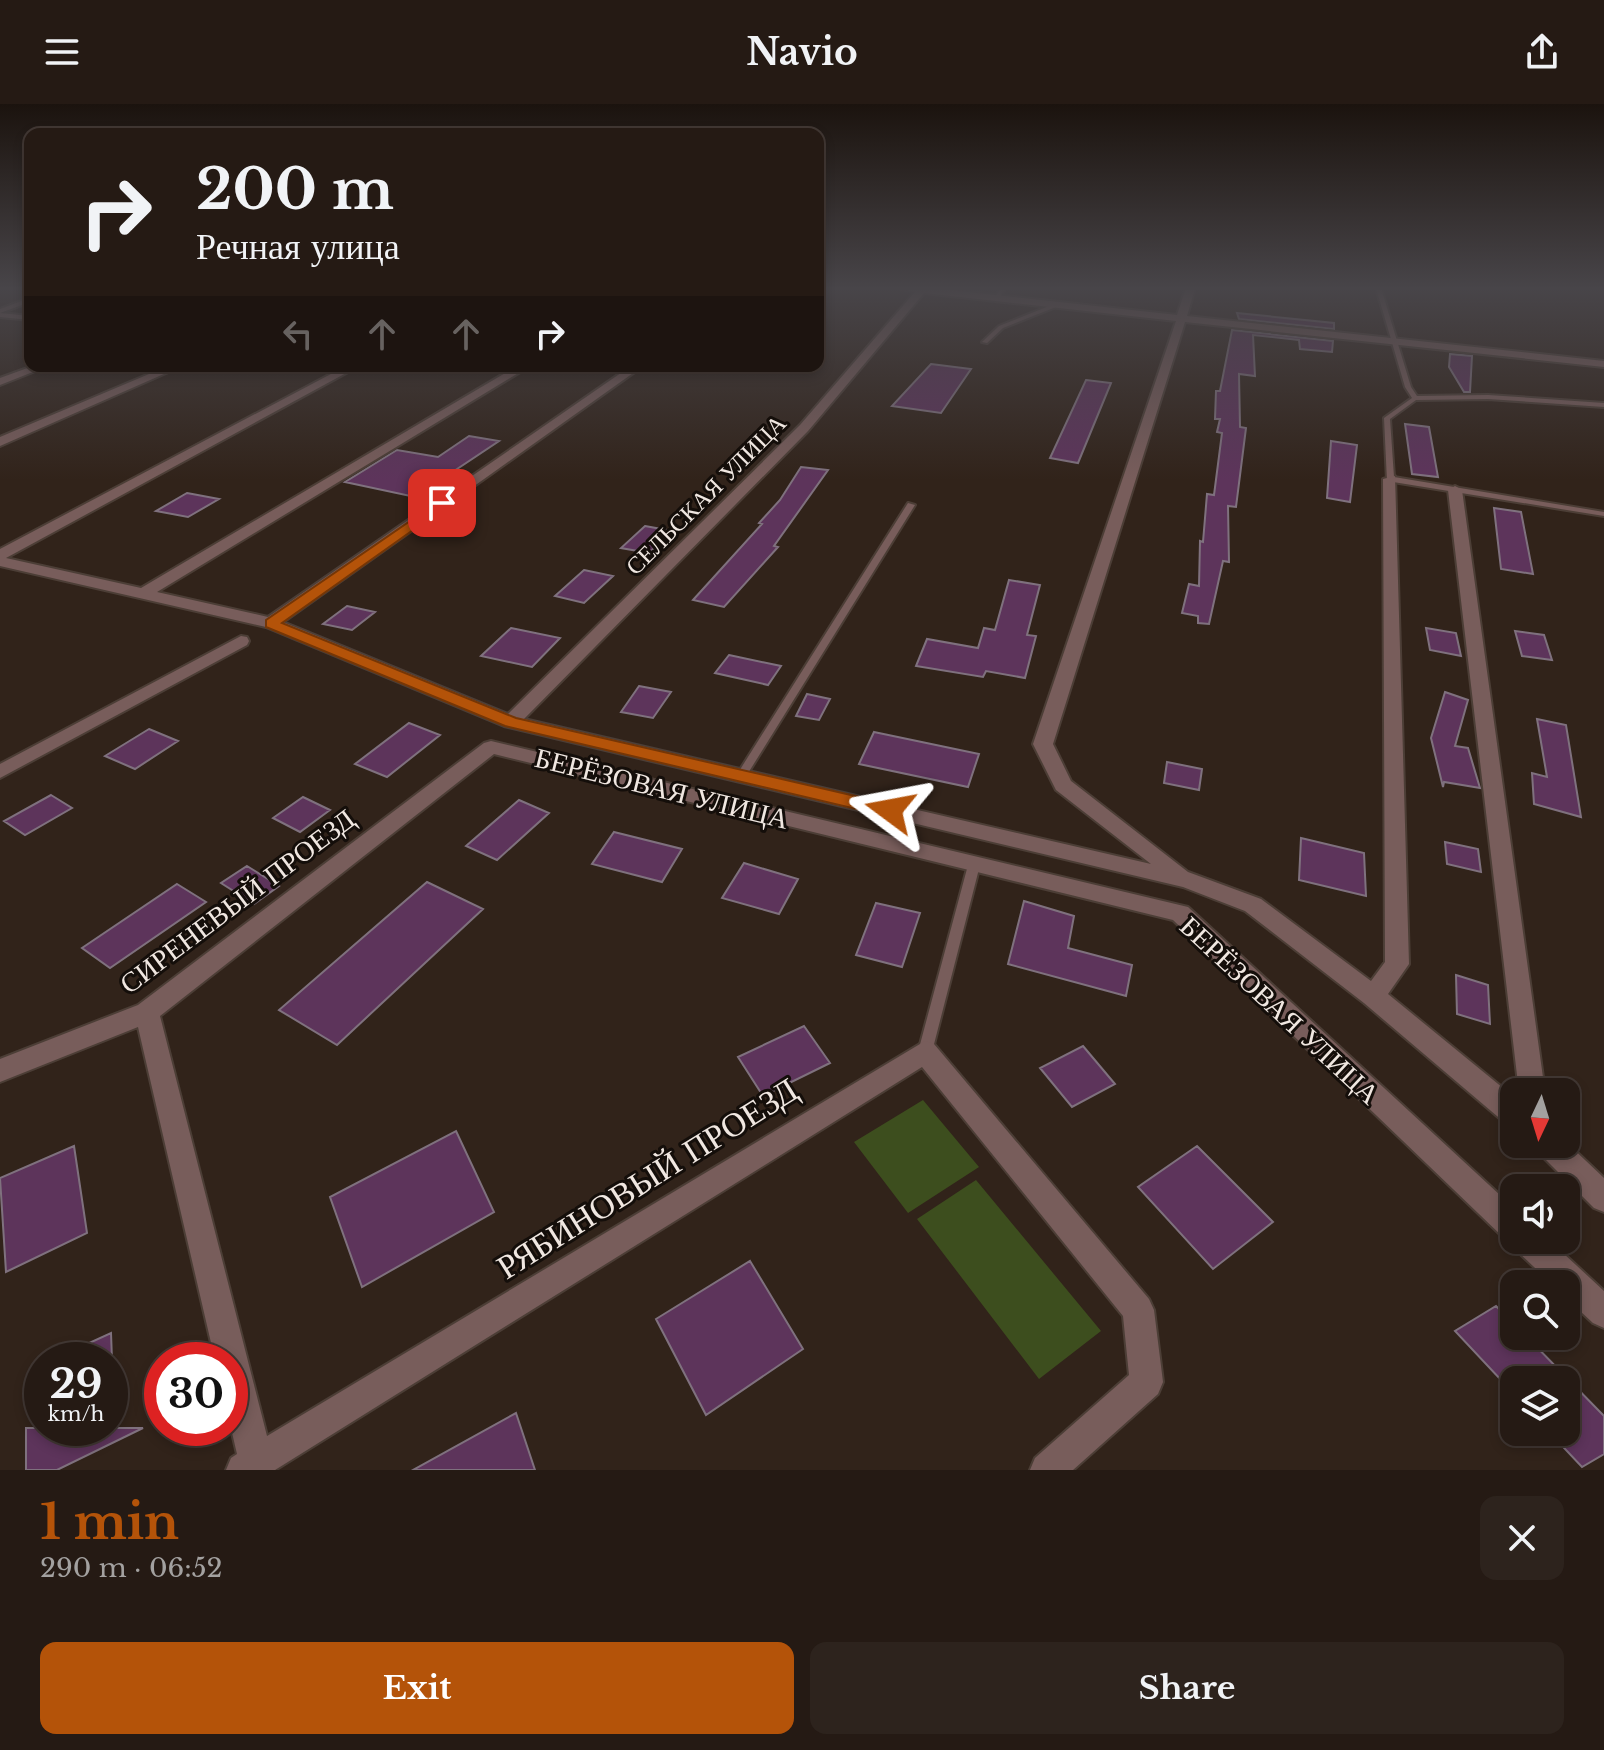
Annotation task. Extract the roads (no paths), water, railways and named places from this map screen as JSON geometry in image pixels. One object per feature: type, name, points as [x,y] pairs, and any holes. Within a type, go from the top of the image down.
[{"type":"street","name":"СЕЛЬСКАЯ УЛИЦА","points":[[511,722],[804,428],[869,352]]},
{"type":"street","points":[[1170,352],[1043,744],[1063,785],[1188,880]]},
{"type":"street","points":[[1493,352],[1604,364]]},
{"type":"street","points":[[0,382],[27,372]]},
{"type":"street","points":[[0,442],[163,372]]},
{"type":"street","points":[[0,555],[343,372]]},
{"type":"street","points":[[146,592],[515,372]]},
{"type":"street","points":[[271,623],[629,372]]},
{"type":"street","points":[[1373,996],[1397,964],[1390,479]]},
{"type":"street","points":[[1455,490],[1530,1078]]},
{"type":"street","points":[[0,561],[271,623],[511,722],[1188,880],[1253,905],[1373,996],[1500,1101]]},
{"type":"street","points":[[0,772],[241,641]]},
{"type":"street","name":"БЕРЁЗОВАЯ УЛИЦА","points":[[491,747],[1180,913],[1500,1215]]},
{"type":"street","name":"СИРЕНЕВЫЙ ПРОЕЗД","points":[[0,1071],[147,1012],[491,747]]},
{"type":"street","points":[[147,1012],[253,1467]]},
{"type":"street","points":[[925,1052],[1138,1310],[1146,1382],[1047,1470]]},
{"type":"street","name":"РЯБИНОВЫЙ ПРОЕЗД","points":[[253,1467],[925,1052]]},
{"type":"street","points":[[1563,1158],[1604,1198]]},
{"type":"street","points":[[1542,1254],[1604,1312]]},
{"type":"lane","points":[[1398,352],[1408,387],[1415,398]]},
{"type":"lane","points":[[1604,405],[1488,397],[1415,398],[1387,418],[1390,479],[1604,514]]},
{"type":"lane","points":[[741,776],[911,505]]},
{"type":"lane","points":[[925,1052],[974,865]]}]
